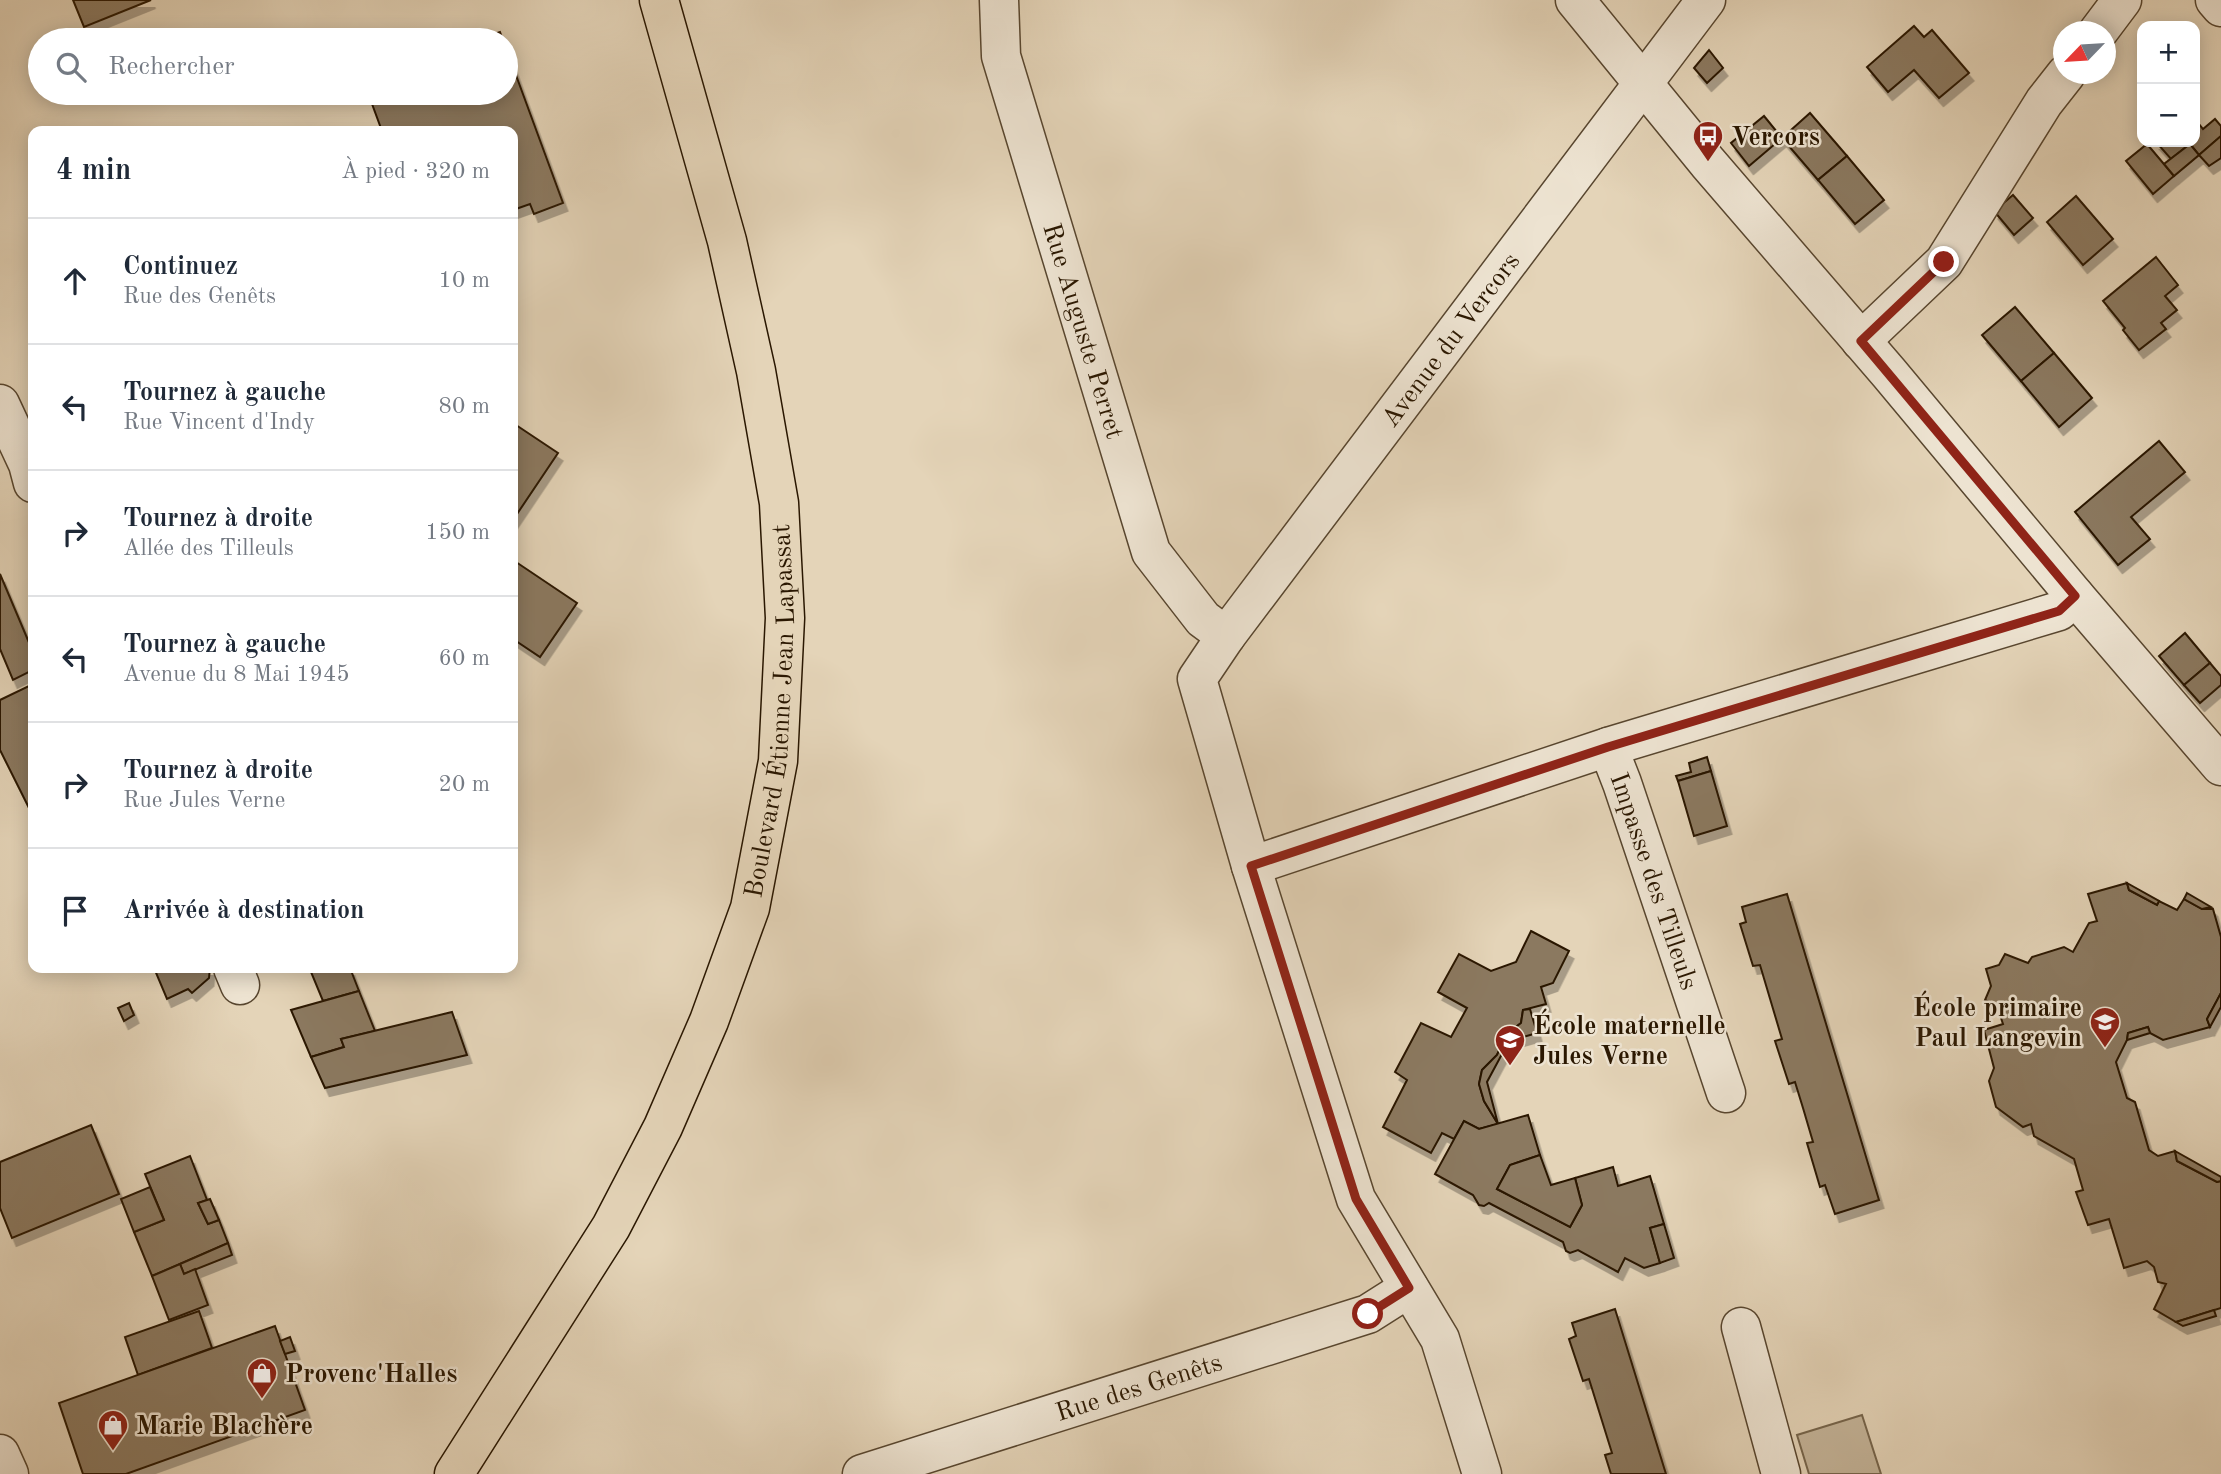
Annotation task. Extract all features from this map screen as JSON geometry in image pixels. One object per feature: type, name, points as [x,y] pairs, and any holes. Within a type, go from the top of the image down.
[{"type":"main road","name":"Boulevard Étienne Jean Lapassat","points":[[454,1474],[611,1227],[663,1127],[709,1021],[750,908],[778,761],[785,618],[779,503],[756,371],[727,241],[659,0]]},
{"type":"main road","name":"Boulevard Étienne Jean Lapassat","points":[[425,1474],[515,1377]]},
{"type":"street","name":"Rue Auguste Perret","points":[[999,0],[1001,56],[1151,552],[1203,619],[1226,636]]},
{"type":"street","points":[[1575,0],[1708,163],[2221,766]]},
{"type":"street","name":"Avenue du Vercors","points":[[1251,866],[1197,679],[1226,636],[1706,0]]},
{"type":"street","points":[[2106,21],[2122,0]]},
{"type":"street","points":[[2215,0],[2221,8]]},
{"type":"street","points":[[1861,341],[1944,262],[2043,102],[2058,84]]},
{"type":"street","points":[[0,404],[28,462]]},
{"type":"street","points":[[1482,1474],[1440,1339],[1356,1199],[1251,866],[1608,747],[2059,611],[2075,596]]},
{"type":"street","name":"Impasse des Tilleuls","points":[[1608,747],[1726,1093]]},
{"type":"street","name":"Rue des Genêts","points":[[862,1474],[1368,1314],[1409,1288]]},
{"type":"street","points":[[1741,1327],[1781,1474]]},
{"type":"street","points":[[0,1454],[9,1474]]},
{"type":"shaded area","points":[[1862,1415],[1881,1474],[1809,1474],[1797,1435]]},
{"type":"building","points":[[73,0],[151,0],[84,27]]},
{"type":"building","points":[[1914,26],[1924,37],[1932,30],[1969,73],[1939,98],[1914,70],[1888,92],[1867,67]]},
{"type":"building","points":[[1709,50],[1723,68],[1707,83],[1694,68]]},
{"type":"building","points":[[518,81],[563,203],[534,214],[530,204],[518,208],[518,126],[380,126],[372,105],[518,105]]},
{"type":"building","points":[[1810,113],[1847,156],[1818,180],[1782,138]]},
{"type":"building","points":[[1764,116],[1782,138],[1749,166],[1731,143]]},
{"type":"building","points":[[2215,119],[2221,126],[2221,136],[2199,155],[2192,147],[2200,147],[2200,125],[2203,129]]},
{"type":"building","points":[[2221,136],[2221,158],[2209,166],[2199,155]]},
{"type":"building","points":[[2143,147],[2150,147],[2174,176],[2153,194],[2126,161]]},
{"type":"building","points":[[2160,147],[2186,147],[2171,159]]},
{"type":"building","points":[[2186,147],[2192,147],[2199,155],[2174,176],[2164,164]]},
{"type":"building","points":[[1847,156],[1884,200],[1855,224],[1818,180]]},
{"type":"building","points":[[2013,195],[2033,218],[2014,235],[1994,211]]},
{"type":"building","points":[[2076,196],[2113,239],[2083,265],[2047,222]]},
{"type":"building","points":[[2156,257],[2178,285],[2165,296],[2177,310],[2161,323],[2166,329],[2139,350],[2103,301]]},
{"type":"building","points":[[2015,307],[2054,353],[2021,381],[1982,335]]},
{"type":"building","points":[[2054,353],[2092,398],[2059,427],[2021,381]]},
{"type":"building","points":[[518,426],[558,453],[518,513]]},
{"type":"building","points":[[2159,441],[2185,472],[2131,517],[2150,539],[2118,565],[2075,512]]},
{"type":"building","points":[[518,563],[577,603],[540,657],[518,642]]},
{"type":"building","points":[[0,574],[28,640],[28,672],[13,680],[0,649]]},
{"type":"building","points":[[2185,633],[2210,663],[2184,685],[2159,656]]},
{"type":"building","points":[[2210,663],[2221,676],[2221,685],[2200,703],[2184,685]]},
{"type":"building","points":[[28,686],[28,806],[0,750],[0,700]]},
{"type":"building","points":[[1707,757],[1711,771],[1678,781],[1676,776],[1691,772],[1689,763]]},
{"type":"building","points":[[1711,771],[1727,826],[1694,836],[1678,781]]},
{"type":"building","name":"École primaire Paul Langevin","points":[[2127,883],[2129,890],[2157,905],[2159,901],[2177,910],[2184,899],[2202,909],[2213,909],[2221,937],[2221,993],[2207,1019],[2210,1027],[2163,1040],[2150,1033],[2148,1027],[2128,1033],[2116,1062],[2127,1098],[2135,1102],[2149,1150],[2158,1156],[2175,1151],[2177,1161],[2217,1182],[2221,1181],[2221,1308],[2176,1322],[2154,1309],[2166,1284],[2158,1282],[2154,1267],[2147,1261],[2124,1268],[2109,1219],[2088,1225],[2076,1192],[2083,1190],[2074,1159],[2034,1136],[2031,1124],[2023,1127],[1996,1107],[1989,1081],[1994,1068],[1984,1030],[2003,1024],[1997,1006],[1985,1000],[1991,986],[1986,969],[1999,965],[2005,954],[2028,963],[2032,957],[2064,947],[2073,952],[2089,923],[2097,921],[2088,894]]},
{"type":"building","points":[[2127,883],[2159,901],[2157,905],[2129,890]]},
{"type":"building","points":[[2187,893],[2211,907],[2202,909],[2184,899]]},
{"type":"building","points":[[1787,894],[1879,1200],[1835,1214],[1825,1185],[1820,1187],[1807,1143],[1813,1142],[1795,1082],[1789,1084],[1775,1041],[1782,1039],[1760,965],[1753,966],[1740,924],[1746,922],[1742,907]]},
{"type":"building","points":[[1531,931],[1569,951],[1553,983],[1541,987],[1546,1004],[1523,1010],[1521,1023],[1507,1034],[1497,1055],[1482,1070],[1479,1084],[1484,1101],[1498,1124],[1479,1129],[1464,1121],[1454,1139],[1442,1133],[1431,1153],[1383,1127],[1407,1080],[1395,1072],[1421,1023],[1451,1037],[1467,1008],[1438,992],[1459,954],[1491,971],[1516,962]]},
{"type":"building","points":[[156,973],[210,973],[209,978],[192,993],[188,989],[167,999]]},
{"type":"building","points":[[311,973],[352,973],[359,991],[323,1001]]},
{"type":"building","points":[[359,991],[375,1031],[341,1039],[344,1047],[311,1057],[291,1010]]},
{"type":"building","points":[[2221,993],[2221,1007],[2210,1027],[2207,1019]]},
{"type":"building","points":[[129,1003],[134,1015],[124,1021],[118,1008]]},
{"type":"building","points":[[1530,1009],[1537,1033],[1509,1041],[1487,1082],[1498,1124],[1484,1101],[1479,1084],[1482,1070],[1497,1055],[1507,1034],[1521,1023],[1523,1010]]},
{"type":"building","points":[[452,1012],[467,1055],[325,1088],[311,1057],[344,1047],[341,1039]]},
{"type":"building","points":[[2148,1027],[2150,1033],[2127,1040],[2128,1033]]},
{"type":"building","points":[[1528,1115],[1540,1155],[1510,1165],[1497,1189],[1570,1227],[1582,1205],[1575,1178],[1613,1167],[1618,1186],[1650,1176],[1664,1224],[1650,1228],[1660,1263],[1644,1268],[1625,1258],[1618,1272],[1578,1250],[1570,1253],[1566,1251],[1563,1242],[1489,1203],[1479,1205],[1473,1195],[1435,1174],[1464,1121],[1479,1129]]},
{"type":"building","points":[[91,1125],[119,1194],[12,1238],[0,1208],[0,1162]]},
{"type":"building","points":[[2175,1151],[2221,1177],[2221,1181],[2217,1182],[2177,1161]]},
{"type":"building","points":[[1540,1155],[1551,1185],[1575,1178],[1582,1205],[1570,1227],[1497,1189],[1510,1165]]},
{"type":"building","points":[[190,1156],[207,1200],[198,1203],[208,1224],[219,1220],[228,1243],[152,1276],[134,1232],[164,1220],[145,1174]]},
{"type":"building","points":[[150,1187],[164,1220],[134,1232],[121,1199]]},
{"type":"building","points":[[210,1199],[219,1220],[208,1224],[198,1203]]},
{"type":"building","points":[[1664,1224],[1674,1258],[1660,1263],[1650,1228]]},
{"type":"building","points":[[228,1243],[232,1255],[184,1274],[180,1264]]},
{"type":"building","points":[[180,1264],[184,1274],[195,1269],[208,1305],[169,1320],[152,1276]]},
{"type":"building","points":[[1615,1309],[1666,1474],[1611,1474],[1605,1455],[1612,1453],[1589,1379],[1583,1381],[1569,1339],[1576,1336],[1572,1323]]},
{"type":"building","points":[[2214,1310],[2216,1316],[2183,1326],[2176,1322]]},
{"type":"building","points":[[199,1311],[212,1348],[138,1375],[125,1337]]},
{"type":"building","points":[[275,1326],[305,1410],[126,1474],[83,1474],[59,1403]]},
{"type":"building","points":[[290,1337],[295,1351],[285,1354],[280,1341]]},
{"type":"place","name":"Vercors","points":[[1708,163]]},
{"type":"place","name":"École primaire Paul Langevin","points":[[2105,1049]]},
{"type":"place","name":"École maternelle Jules Verne","points":[[1510,1067]]},
{"type":"place","name":"Provenc'Halles","points":[[262,1400]]},
{"type":"place","name":"Marie Blachère","points":[[113,1452]]},
{"type":"route","points":[[1368,1314],[1409,1288],[1356,1199],[1251,866],[1608,747],[2059,611],[2075,596],[1861,341],[1944,262]]}]
